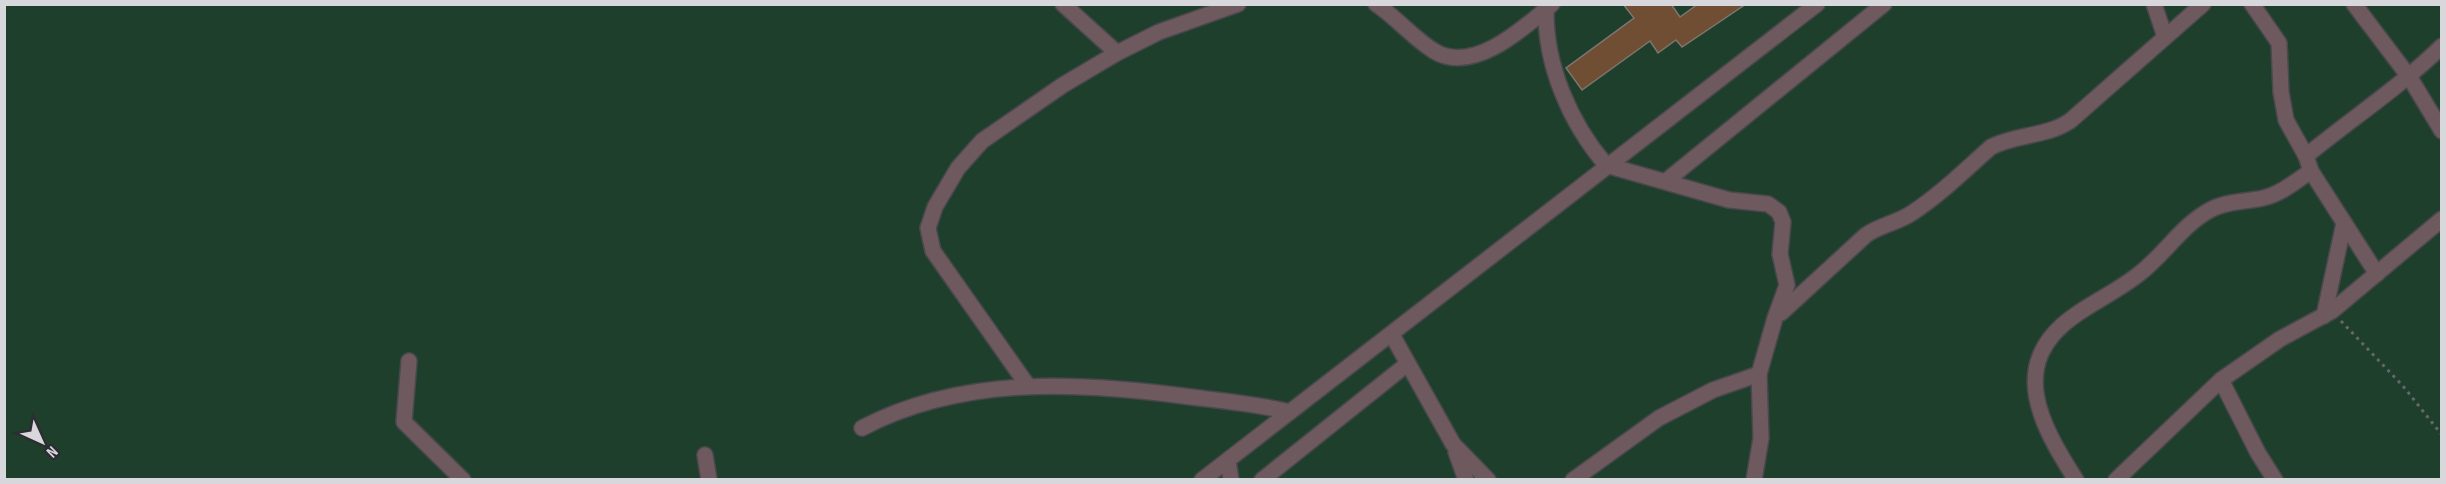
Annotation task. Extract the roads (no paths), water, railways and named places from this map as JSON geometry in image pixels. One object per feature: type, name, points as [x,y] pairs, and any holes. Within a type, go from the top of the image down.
[{"type":"street","points":[[1063,4],[1117,53]]},
{"type":"street","points":[[1028,386],[933,251],[928,228],[935,207],[958,168],[982,141],[1063,85],[1117,53],[1159,32],[1238,4]]},
{"type":"street","points":[[1376,4],[1436,52],[1452,58],[1482,54],[1549,7]]},
{"type":"street","points":[[1202,480],[1392,335],[1606,165],[1817,4]]},
{"type":"street","points":[[1666,181],[1884,4]]},
{"type":"street","points":[[2154,4],[2165,37]]},
{"type":"street","points":[[1775,318],[1875,229],[1894,224],[1930,201],[1991,147],[2003,141],[2049,132],[2070,121],[2203,4]]},
{"type":"street","points":[[2252,4],[2279,43],[2286,120],[2306,156],[2311,171],[2377,274]]},
{"type":"street","points":[[2354,4],[2410,78],[2442,131]]},
{"type":"street","points":[[1549,7],[1548,50],[1561,89],[1593,150],[1606,165],[1729,200],[1768,204],[1779,212],[1783,222],[1780,254],[1787,285],[1759,374],[1761,438],[1754,480]]},
{"type":"street","points":[[2306,156],[2358,114],[2410,78],[2442,46]]},
{"type":"street","points":[[2076,480],[2054,445],[2036,406],[2037,365],[2043,348],[2072,318],[2138,275],[2198,218],[2226,204],[2272,195],[2311,171]]},
{"type":"street","points":[[2116,480],[2221,380],[2280,339],[2328,314],[2442,219]]},
{"type":"street","points":[[2328,314],[2344,223]]},
{"type":"street","points":[[1392,335],[1406,365],[1453,444],[1466,480]]},
{"type":"street","points":[[409,361],[404,422],[463,480]]},
{"type":"street","points":[[1264,479],[1406,365]]},
{"type":"street","points":[[1573,480],[1659,418],[1713,390],[1759,374]]},
{"type":"street","points":[[2221,380],[2258,453],[2275,480]]},
{"type":"street","points":[[862,428],[896,412],[933,400],[1028,386],[1126,389],[1258,404],[1290,412]]},
{"type":"street","points":[[1453,444],[1488,480]]},
{"type":"street","points":[[705,454],[709,480]]},
{"type":"street","points":[[1228,460],[1231,480]]}]
